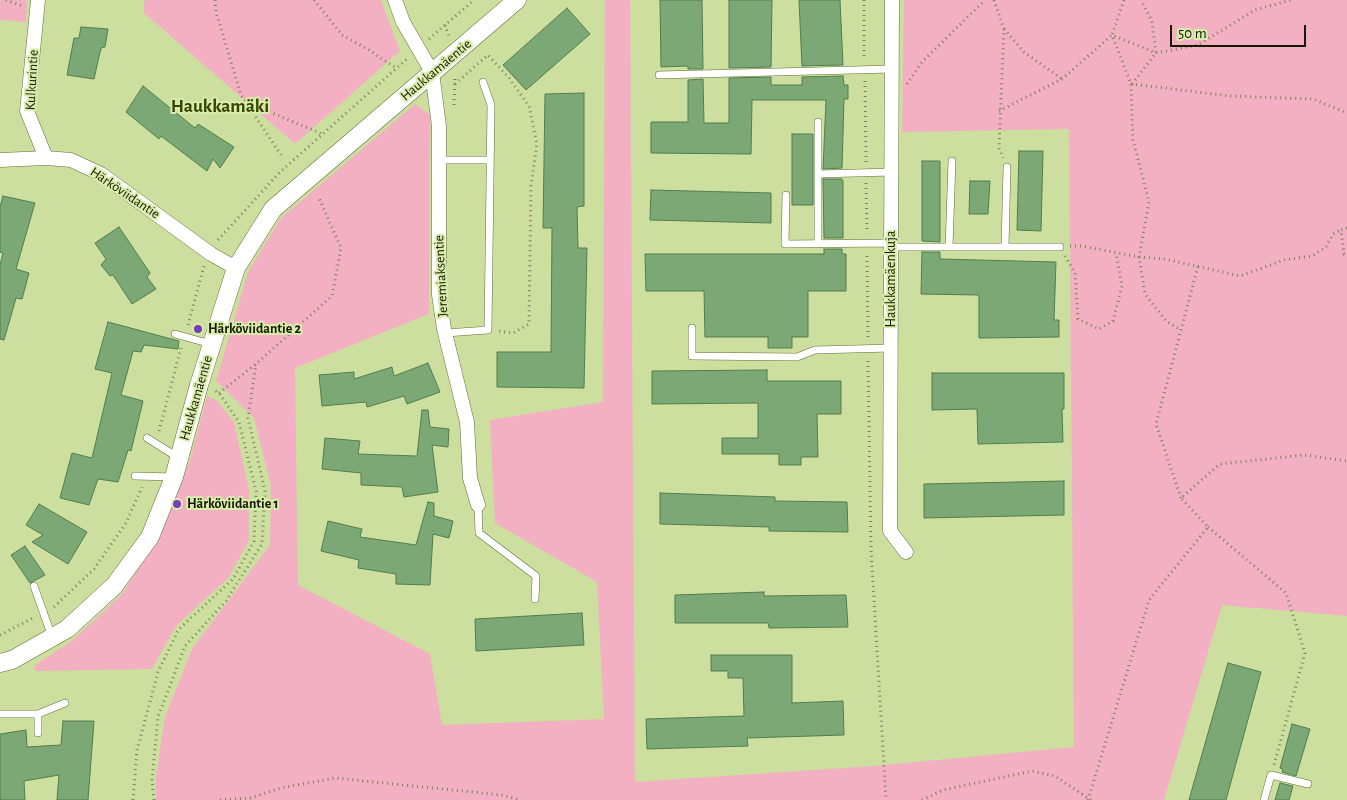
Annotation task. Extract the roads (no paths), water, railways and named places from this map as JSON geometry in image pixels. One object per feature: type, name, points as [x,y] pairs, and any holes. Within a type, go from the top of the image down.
[{"type":"street","name":"Kulkurintie","points":[[38,0],[27,111],[46,158]]},
{"type":"street","points":[[395,0],[403,22],[432,72]]},
{"type":"street","name":"Haukkamäentie","points":[[0,664],[12,660],[67,629],[114,586],[150,537],[180,458],[198,385],[236,268],[273,209],[517,0]]},
{"type":"street","name":"Haukkamäenkuja","points":[[892,0],[890,531],[906,552]]},
{"type":"street","name":"Jeremiaksentie","points":[[432,72],[439,126],[440,295],[445,333],[467,422],[470,478],[478,505]]},
{"type":"street","name":"Härköviidantie","points":[[0,160],[46,158],[71,160],[101,174],[211,254],[236,268]]},
{"type":"lane","points":[[659,75],[892,69]]},
{"type":"lane","points":[[445,333],[488,330],[491,105],[483,82]]},
{"type":"lane","points":[[818,122],[818,244]]},
{"type":"lane","points":[[439,160],[490,160]]},
{"type":"lane","points":[[950,247],[952,161]]},
{"type":"lane","points":[[1004,247],[1007,168]]},
{"type":"lane","points":[[818,174],[892,172]]},
{"type":"lane","points":[[786,195],[785,244],[867,243],[950,247],[1060,247]]},
{"type":"lane","points":[[692,328],[692,356],[797,357],[815,350],[891,348]]},
{"type":"lane","points":[[175,334],[212,344]]},
{"type":"lane","points":[[147,438],[180,458]]},
{"type":"lane","points":[[135,476],[174,476]]},
{"type":"lane","points":[[478,505],[479,533],[536,576],[535,598]]},
{"type":"lane","points":[[34,586],[52,637]]},
{"type":"lane","points":[[0,714],[38,714],[64,703]]},
{"type":"lane","points":[[38,714],[38,733]]},
{"type":"lane","points":[[1264,800],[1271,775],[1308,784]]},
{"type":"place","name":"Härköviidantie 2","points":[[198,329]]},
{"type":"place","name":"Härköviidantie 1","points":[[177,504]]},
{"type":"district","name":"Haukkamäki","points":[[220,106]]}]
